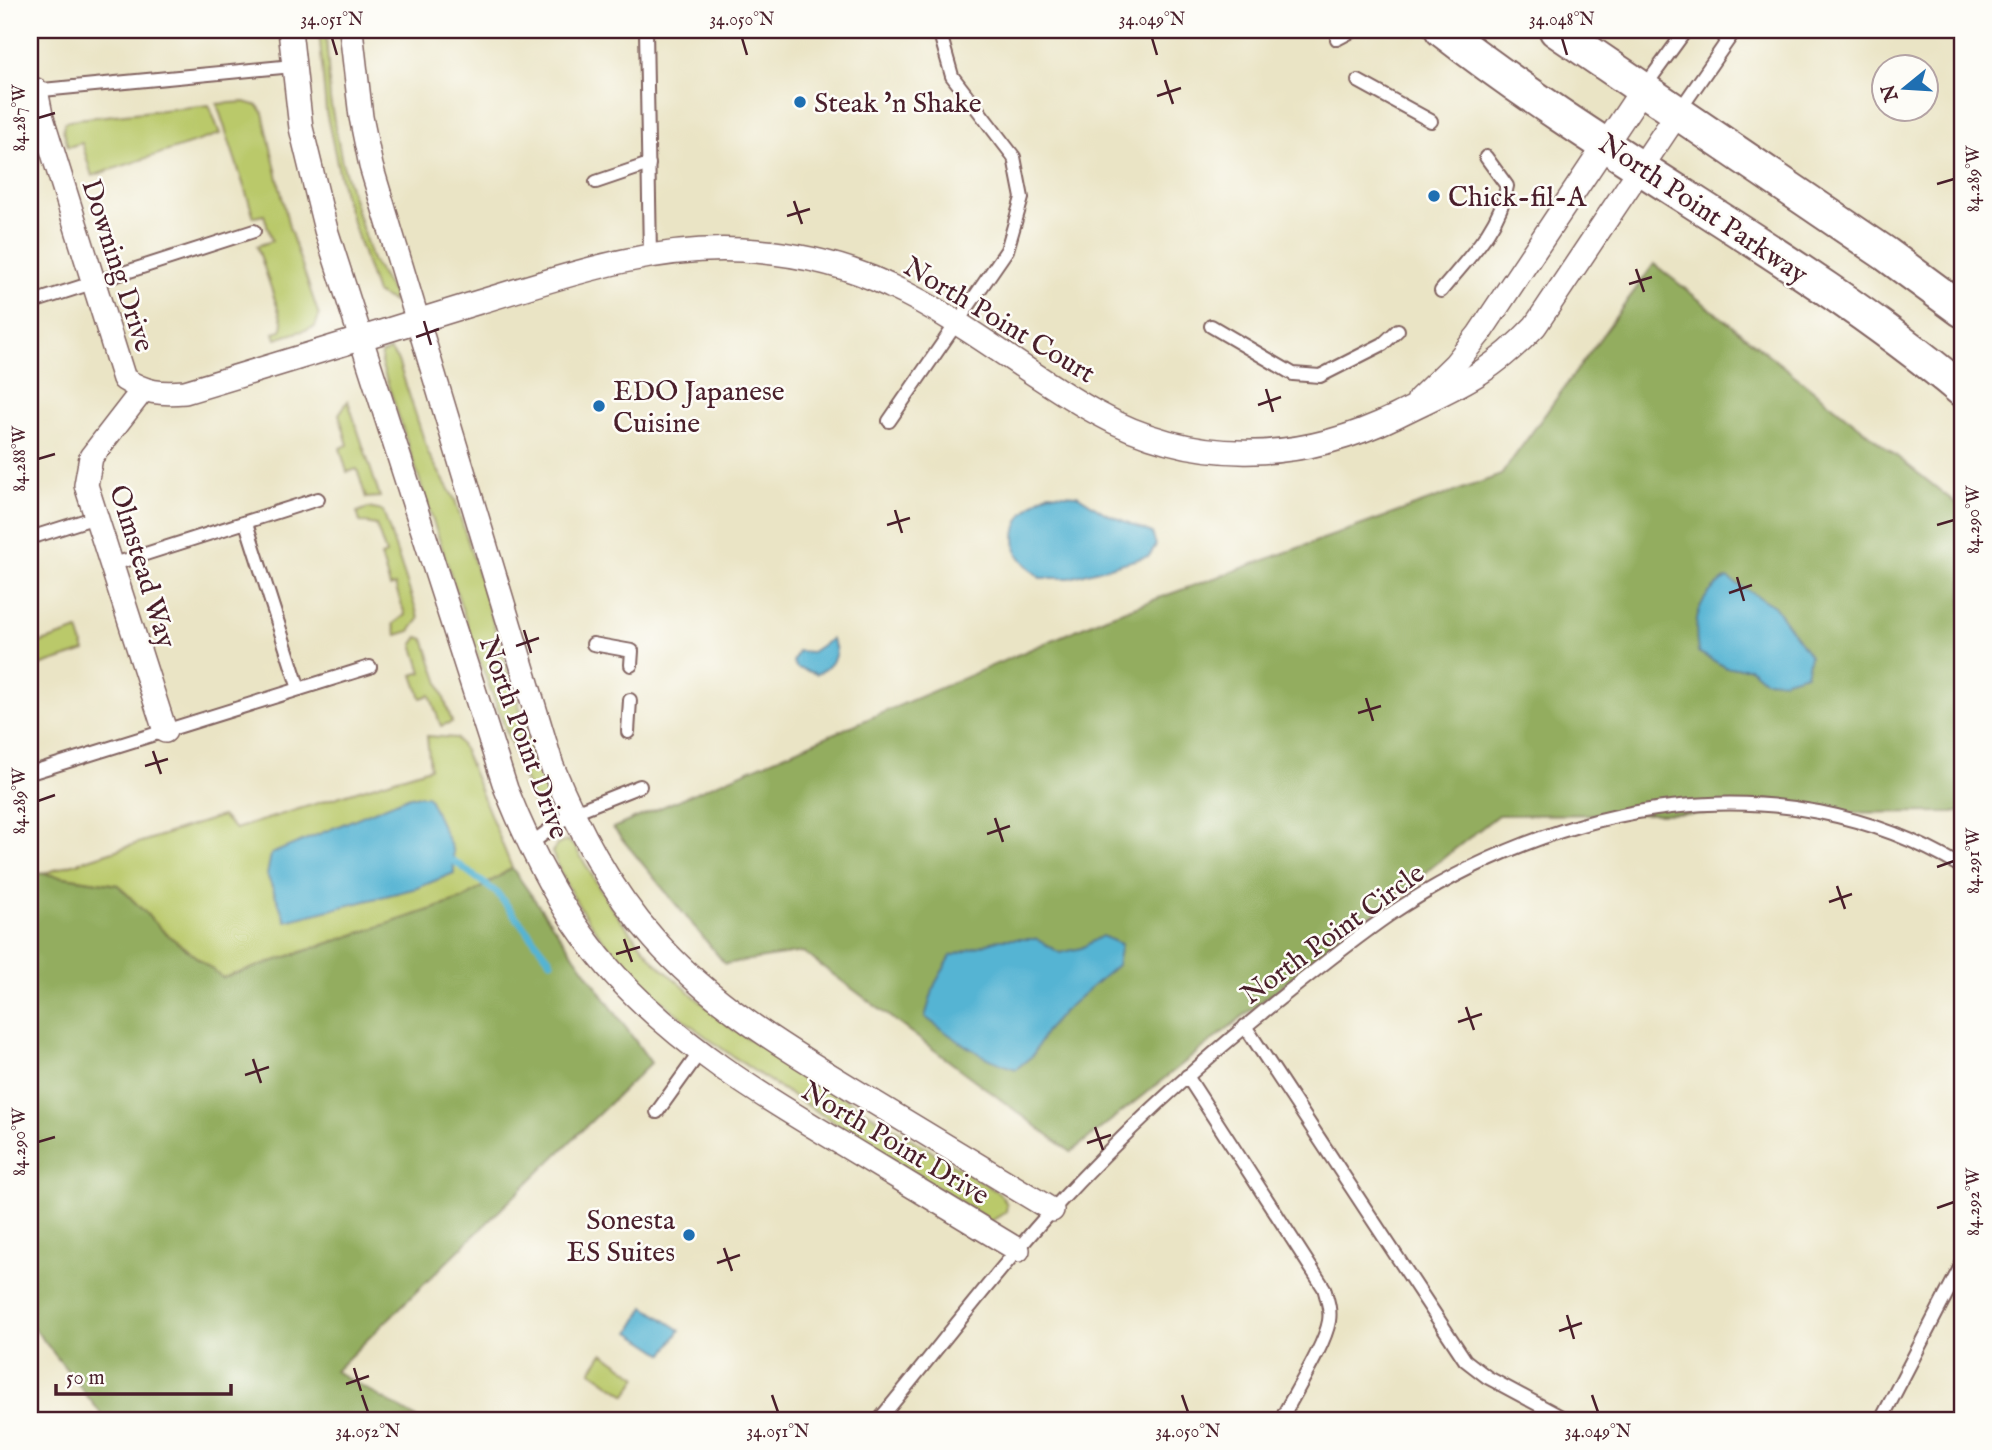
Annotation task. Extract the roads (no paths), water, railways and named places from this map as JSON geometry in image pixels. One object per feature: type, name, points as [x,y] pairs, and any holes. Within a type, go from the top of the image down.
[{"type":"street","name":"North Point Drive","points":[[290,30],[293,66],[312,180],[360,340],[506,789],[529,845],[573,920],[614,974],[652,1013],[699,1052],[750,1089],[1018,1250]]},
{"type":"street","name":"North Point Drive","points":[[351,30],[361,117],[371,166],[538,721],[572,813],[617,890],[654,939],[732,1010],[779,1044],[1052,1210]]},
{"type":"street","name":"North Point Parkway","points":[[1442,30],[1642,168],[1850,305],[1962,390]]},
{"type":"street","points":[[1556,30],[1886,254],[1962,310]]},
{"type":"street","name":"North Point Court","points":[[1400,414],[1428,392],[1479,334],[1608,145],[1642,90]]},
{"type":"street","name":"Downing Drive","points":[[33,91],[124,379],[142,391],[156,395],[185,392],[360,340]]},
{"type":"street","name":"North Point Court","points":[[360,340],[589,269],[650,255],[704,249],[741,250],[816,261],[887,284],[958,322],[1095,412],[1134,432],[1212,451],[1287,451],[1325,445],[1363,433],[1476,378],[1508,355],[1535,326],[1677,114]]},
{"type":"street","name":"Olmstead Way","points":[[142,391],[91,457],[86,485],[165,731]]},
{"type":"lane","points":[[646,30],[650,255]]},
{"type":"lane","points":[[889,421],[1007,250],[1022,198],[1014,157],[952,76],[939,30]]},
{"type":"lane","points":[[1337,39],[1354,30]]},
{"type":"lane","points":[[1642,90],[1686,30]]},
{"type":"lane","points":[[1677,114],[1735,30]]},
{"type":"lane","points":[[33,91],[293,66]]},
{"type":"lane","points":[[1358,81],[1431,121]]},
{"type":"lane","points":[[1441,291],[1485,237],[1503,208],[1507,186],[1486,157]]},
{"type":"lane","points":[[596,182],[649,164]]},
{"type":"lane","points":[[30,303],[254,231]]},
{"type":"lane","points":[[1211,326],[1293,374],[1320,376],[1383,344],[1398,330]]},
{"type":"lane","points":[[111,565],[318,499]]},
{"type":"lane","points":[[30,538],[96,517]]},
{"type":"lane","points":[[246,523],[299,689]]},
{"type":"lane","points":[[593,644],[632,651],[631,665]]},
{"type":"lane","points":[[30,773],[370,667]]},
{"type":"lane","points":[[628,732],[630,700]]},
{"type":"lane","points":[[529,845],[572,813],[640,786]]},
{"type":"lane","name":"North Point Circle","points":[[879,1420],[1052,1210],[1187,1076],[1245,1026],[1390,915],[1445,882],[1535,841],[1626,812],[1692,804],[1796,807],[1876,827],[1962,867]]},
{"type":"lane","points":[[1245,1026],[1465,1360],[1486,1377],[1567,1420]]},
{"type":"lane","points":[[656,1112],[699,1052]]},
{"type":"lane","points":[[1187,1076],[1324,1288],[1329,1322],[1281,1420]]},
{"type":"lane","points":[[1881,1420],[1962,1264]]},
{"type":"water","points":[[1049,493],[1077,495],[1105,513],[1152,533],[1156,545],[1149,556],[1070,578],[1040,578],[1019,555],[1015,542],[1022,516],[1034,503]]},
{"type":"water","points":[[1727,578],[1774,606],[1810,656],[1806,674],[1783,681],[1764,680],[1750,668],[1727,668],[1698,652],[1696,629],[1699,609],[1709,593]]},
{"type":"water","points":[[831,639],[836,649],[834,659],[827,668],[817,674],[797,668],[793,662],[798,651],[812,652]]},
{"type":"water","points":[[410,796],[428,796],[453,851],[454,873],[417,888],[286,921],[267,875],[271,854]]},
{"type":"water","points":[[1102,936],[1121,944],[1117,965],[1065,1010],[1045,1032],[1033,1055],[1016,1069],[980,1054],[925,1017],[935,984],[951,956],[1000,939],[1037,939],[1060,953],[1081,948]]},
{"type":"water","points":[[645,1307],[680,1330],[664,1354],[630,1332]]},
{"type":"waterway","points":[[454,861],[497,893],[551,961]]},
{"type":"place","name":"Steak 'n Shake","points":[[800,102]]},
{"type":"place","name":"Chick-fil-A","points":[[1434,196]]},
{"type":"place","name":"EDO Japanese Cuisine","points":[[599,406]]},
{"type":"place","name":"Sonesta ES Suites","points":[[689,1235]]}]
